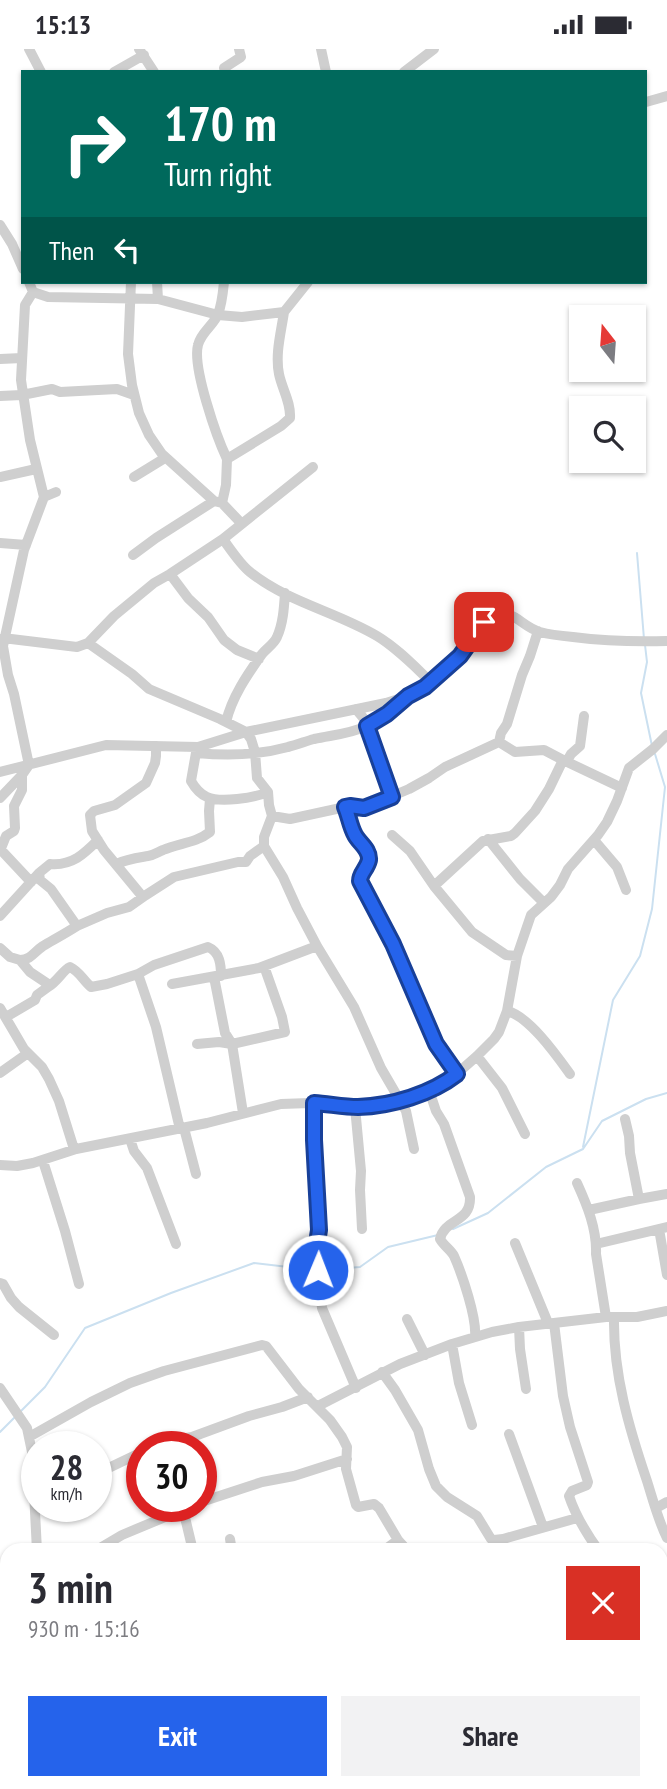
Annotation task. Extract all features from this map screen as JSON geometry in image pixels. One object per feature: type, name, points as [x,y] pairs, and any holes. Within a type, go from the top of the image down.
[{"type":"street","points":[[29,49],[40,70]]},
{"type":"street","points":[[224,68],[241,57],[239,49]]},
{"type":"street","points":[[321,49],[326,70]]},
{"type":"street","points":[[407,70],[434,49]]},
{"type":"street","points":[[117,70],[142,52],[153,70]]},
{"type":"street","points":[[647,102],[667,96]]},
{"type":"street","points":[[0,225],[21,264]]},
{"type":"street","points":[[131,284],[128,353],[134,395],[149,435],[165,458],[242,523]]},
{"type":"street","points":[[157,284],[158,299]]},
{"type":"street","points":[[133,555],[156,538],[218,502],[226,485],[227,459],[198,366],[198,346],[205,330],[218,315],[225,284]]},
{"type":"street","points":[[227,459],[290,418],[290,407],[278,363],[278,349],[284,312],[306,284]]},
{"type":"street","points":[[0,798],[29,765],[3,652],[3,638],[26,545],[44,497],[22,395],[25,305],[31,287],[48,296],[158,299],[218,315],[242,317],[284,312]]},
{"type":"street","points":[[0,359],[22,358]]},
{"type":"street","points":[[0,396],[52,389],[117,389],[134,395]]},
{"type":"street","points":[[134,477],[165,458]]},
{"type":"street","points":[[3,638],[78,647],[88,643],[136,597],[223,539],[313,467]]},
{"type":"street","points":[[0,477],[36,469]]},
{"type":"street","points":[[44,497],[56,492]]},
{"type":"street","points":[[223,539],[250,572],[285,593],[380,637],[431,682]]},
{"type":"street","points":[[0,543],[26,545]]},
{"type":"street","points":[[170,574],[225,640],[237,650],[259,659]]},
{"type":"street","points":[[226,722],[232,702],[277,636],[285,593]]},
{"type":"street","points":[[197,750],[247,732],[386,703],[419,692],[460,656],[490,615],[509,614],[538,631],[595,640],[633,643],[667,641]]},
{"type":"street","points":[[272,816],[290,819],[350,806],[364,808],[392,797],[448,765],[499,742],[538,631]]},
{"type":"street","points":[[88,643],[149,689],[247,732],[255,753],[257,778],[268,792],[272,816],[264,837],[264,846],[283,877],[317,946],[354,1007],[381,1068],[406,1111],[414,1149]]},
{"type":"street","points":[[0,772],[77,754],[99,746],[156,746],[197,750],[214,755],[255,753],[288,747],[367,726],[387,714],[408,696]]},
{"type":"street","points":[[356,709],[367,726],[392,797]]},
{"type":"street","points":[[434,886],[481,842],[511,836],[535,811],[565,761],[580,746],[584,716]]},
{"type":"street","points":[[0,1165],[17,1166],[43,1161],[74,1149],[182,1128],[281,1104],[314,1103],[355,1107],[400,1100],[432,1089],[457,1074],[494,1039],[507,1010],[517,956],[531,915],[560,885],[568,869],[607,822],[629,768],[667,735]]},
{"type":"street","points":[[499,742],[515,752],[544,750],[622,788]]},
{"type":"street","points":[[212,743],[214,755]]},
{"type":"street","points":[[146,895],[139,893],[104,850],[92,831],[90,815],[94,811],[115,805],[146,783],[156,756],[156,746]]},
{"type":"street","points":[[197,750],[191,781],[205,797],[247,798],[268,792]]},
{"type":"street","points":[[22,775],[22,790],[14,806],[14,831],[6,835],[0,851],[31,882]]},
{"type":"street","points":[[116,864],[156,854],[207,835],[210,832],[211,799]]},
{"type":"street","points":[[345,807],[353,832],[369,857],[360,881],[393,944],[436,1044],[457,1074]]},
{"type":"street","points":[[392,835],[410,851],[434,886],[472,932],[506,955],[517,956]]},
{"type":"street","points":[[488,839],[520,879],[544,903]]},
{"type":"street","points":[[0,916],[50,864],[77,860],[98,840]]},
{"type":"street","points":[[594,840],[617,867],[626,890]]},
{"type":"street","points":[[0,948],[10,957],[27,960],[42,947],[77,926],[129,907],[174,877],[246,862],[264,846]]},
{"type":"street","points":[[39,873],[40,880],[51,889],[77,926]]},
{"type":"street","points":[[172,985],[264,966],[317,946]]},
{"type":"street","points":[[74,1149],[59,1101],[43,1067],[28,1053],[3,1013],[35,1000],[37,995],[56,982],[69,967],[76,969],[91,986],[138,974],[153,965],[208,947],[215,951],[218,957],[225,1033],[232,1044],[243,1113]]},
{"type":"street","points":[[20,960],[30,972],[48,984],[48,987]]},
{"type":"street","points":[[197,1044],[232,1044],[285,1032],[264,966]]},
{"type":"street","points":[[138,974],[156,1027],[196,1174]]},
{"type":"street","points":[[507,1010],[533,1029],[570,1074]]},
{"type":"street","points":[[0,1073],[28,1053]]},
{"type":"street","points":[[477,1056],[502,1088],[525,1134]]},
{"type":"street","points":[[429,1090],[470,1197],[468,1209],[459,1220],[444,1230],[442,1242],[453,1254],[476,1328],[475,1337]]},
{"type":"street","points":[[314,1103],[319,1230],[318,1281],[322,1308],[356,1388]]},
{"type":"street","points":[[355,1107],[361,1171],[362,1229]]},
{"type":"street","points":[[625,1119],[639,1199]]},
{"type":"street","points":[[130,1139],[134,1150],[147,1168],[176,1244]]},
{"type":"street","points":[[43,1161],[79,1284]]},
{"type":"street","points":[[577,1183],[589,1210],[596,1244],[625,1417],[667,1538]]},
{"type":"street","points":[[589,1210],[667,1194]]},
{"type":"street","points":[[596,1244],[663,1228],[667,1275]]},
{"type":"street","points":[[515,1243],[551,1323],[566,1411],[588,1482],[570,1493],[577,1518],[593,1543]]},
{"type":"street","points":[[0,1283],[19,1307],[54,1335]]},
{"type":"street","points":[[318,1406],[382,1372],[475,1337],[519,1327],[610,1317],[637,1317],[667,1311]]},
{"type":"street","points":[[407,1319],[425,1355]]},
{"type":"street","points":[[519,1327],[526,1389]]},
{"type":"street","points":[[452,1344],[459,1383],[472,1425]]},
{"type":"street","points":[[40,1431],[130,1383],[258,1345],[266,1346],[283,1370],[318,1406],[342,1437],[346,1447],[346,1469],[356,1505],[358,1507],[374,1504],[379,1508],[401,1543]]},
{"type":"street","points":[[382,1372],[418,1430],[436,1486],[447,1497],[477,1516],[495,1541],[577,1518]]},
{"type":"street","points":[[0,1388],[28,1431]]},
{"type":"street","points":[[208,1431],[308,1397]]},
{"type":"street","points":[[509,1434],[543,1527]]},
{"type":"street","points":[[217,1497],[347,1459]]},
{"type":"street","points":[[656,1508],[667,1502]]},
{"type":"street","points":[[36,1522],[37,1543]]},
{"type":"street","points":[[108,1543],[153,1522]]},
{"type":"street","points":[[188,1522],[192,1543]]},
{"type":"street","points":[[230,1539],[231,1543]]},
{"type":"street","points":[[502,1543],[503,1539]]},
{"type":"street","points":[[394,1543],[398,1540]]},
{"type":"waterway","points":[[637,553],[644,639]]},
{"type":"waterway","points":[[645,645],[647,662],[641,693],[652,746]]},
{"type":"waterway","points":[[583,1147],[613,1000],[640,956],[652,909],[665,787],[655,754]]},
{"type":"waterway","points":[[453,1229],[488,1213],[546,1167],[583,1149],[602,1121],[646,1099],[667,1093]]},
{"type":"waterway","points":[[323,1270],[360,1267],[388,1247],[438,1235]]},
{"type":"waterway","points":[[20,1412],[45,1387],[85,1328],[254,1263],[314,1270]]},
{"type":"waterway","points":[[0,1432],[16,1416]]},
{"type":"route","points":[[318,1270],[314,1103],[355,1107],[384,1103],[432,1089],[457,1074],[436,1044],[393,944],[360,881],[369,857],[353,832],[345,807],[361,809],[392,797],[367,726],[387,714],[408,696],[419,692],[460,656],[484,622]]}]
